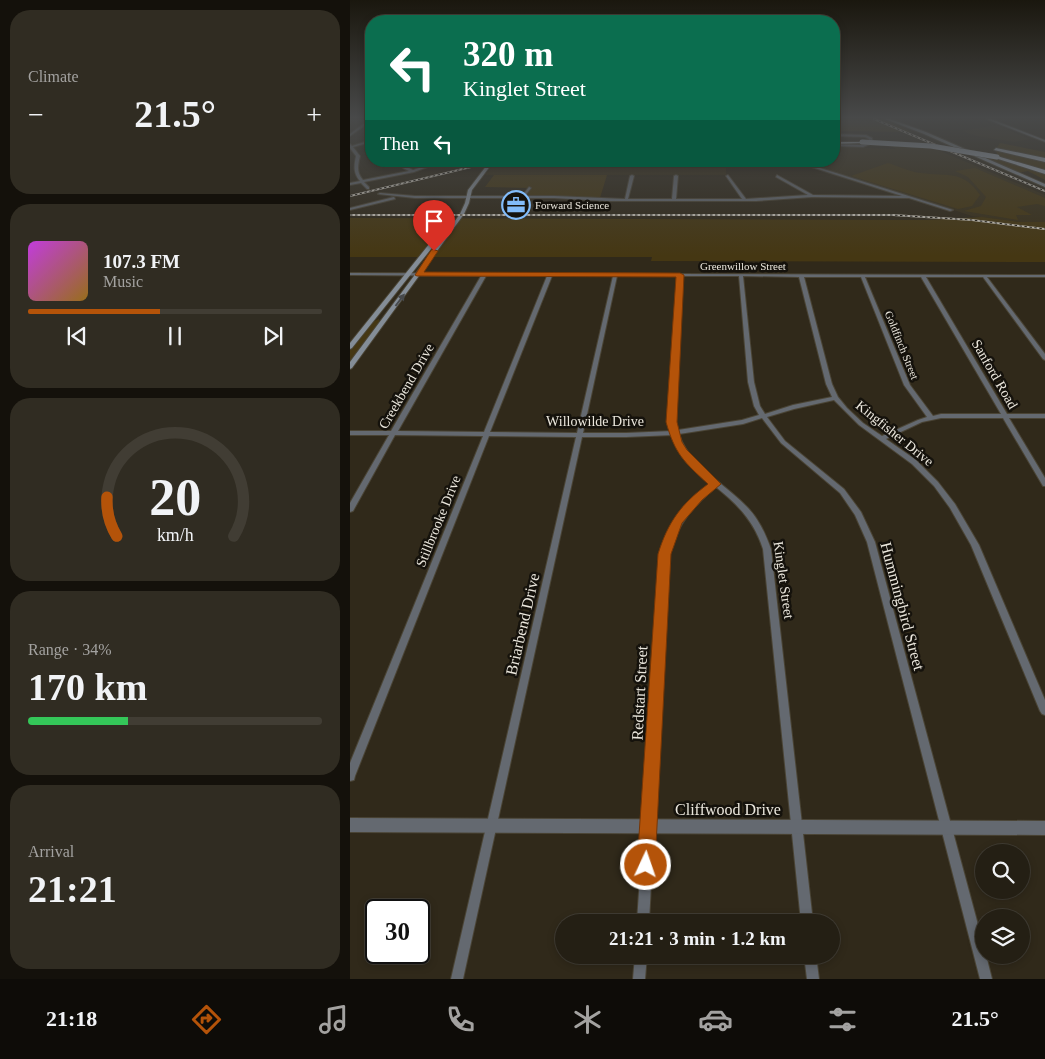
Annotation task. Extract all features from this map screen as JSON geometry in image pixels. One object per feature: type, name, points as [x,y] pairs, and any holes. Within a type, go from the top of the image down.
[{"type":"highway","points":[[1019,165],[1045,179]]},
{"type":"highway","points":[[1021,165],[1045,172]]},
{"type":"main road","points":[[996,165],[1045,186]]},
{"type":"main road","points":[[477,178],[483,167]]},
{"type":"main road","points":[[350,347],[458,210],[469,188],[487,167]]},
{"type":"main road","points":[[350,367],[419,275],[464,210],[465,197]]},
{"type":"main road","points":[[432,244],[439,244]]},
{"type":"main road","points":[[419,260],[414,273],[419,275]]},
{"type":"main road","points":[[373,317],[388,316]]},
{"type":"street","points":[[356,165],[355,170],[368,188]]},
{"type":"street","points":[[406,167],[413,171]]},
{"type":"street","points":[[350,184],[425,167]]},
{"type":"street","points":[[813,167],[951,210]]},
{"type":"street","points":[[626,200],[632,176]]},
{"type":"street","points":[[674,200],[676,176]]},
{"type":"street","points":[[728,176],[745,200]]},
{"type":"street","points":[[777,176],[812,196]]},
{"type":"street","points":[[524,197],[529,188]]},
{"type":"street","points":[[888,197],[896,193]]},
{"type":"street","points":[[380,194],[400,196],[626,200],[745,200],[812,196],[910,197]]},
{"type":"street","points":[[350,209],[400,196]]},
{"type":"street","name":"Greenwillow Street","points":[[350,274],[1045,276]]},
{"type":"street","name":"Creekbend Drive","points":[[350,509],[484,275]]},
{"type":"street","name":"Stillbrooke Drive","points":[[350,776],[550,275]]},
{"type":"street","name":"Briarbend Drive","points":[[458,979],[615,275]]},
{"type":"street","name":"Kinglet Street","points":[[680,275],[672,411],[674,433],[688,460],[735,499],[754,519],[767,549],[806,914]]},
{"type":"street","name":"Hummingbird Street","points":[[741,275],[751,382],[757,406],[783,442],[842,491],[865,528],[986,979]]},
{"type":"street","name":"Kingfisher Drive","points":[[801,275],[829,384],[835,398],[853,417],[883,438],[924,472],[946,496],[961,517],[975,545],[1045,710]]},
{"type":"street","name":"Goldfinch Street","points":[[862,275],[911,392],[931,418]]},
{"type":"street","name":"Sanford Road","points":[[923,276],[1045,484]]},
{"type":"street","points":[[984,276],[1045,358]]},
{"type":"street","name":"Willowilde Drive","points":[[350,433],[626,435],[674,433],[721,426],[835,398]]},
{"type":"street","points":[[883,438],[931,418],[1045,416]]},
{"type":"street","name":"Redstart Street","points":[[642,914],[664,554],[677,520],[698,498],[715,484]]},
{"type":"street","name":"Cliffwood Drive","points":[[350,825],[1045,828]]},
{"type":"street","points":[[639,979],[640,964]]},
{"type":"street","points":[[811,964],[813,979]]},
{"type":"shaded area","points":[[840,165],[973,165],[1045,195],[1045,222],[1020,222],[972,216],[819,167],[840,167]]},
{"type":"shaded area","points":[[883,165],[893,165],[917,172],[960,178],[967,181],[980,195],[972,206],[958,209],[851,176]]},
{"type":"shaded area","points":[[999,165],[1045,165],[1045,180],[1028,171],[1017,173]]},
{"type":"shaded area","points":[[491,167],[726,167],[726,175],[485,175]]},
{"type":"shaded area","points":[[975,168],[1045,198],[1045,206],[1037,204],[1017,207],[1032,215],[1016,215],[1018,220],[964,211],[981,206],[986,197],[968,177],[955,171]]},
{"type":"shaded area","points":[[494,175],[607,175],[600,198],[526,195],[531,188],[485,187]]},
{"type":"shaded area","points":[[982,217],[1020,222],[1045,222],[1045,262],[651,261],[652,257],[350,257],[350,218],[927,220]]},
{"type":"shaded area","points":[[379,319],[379,324],[350,361],[350,350],[370,323]]},
{"type":"railway","points":[[983,165],[1045,191]]},
{"type":"railway","points":[[350,196],[471,167]]},
{"type":"railway","points":[[350,215],[893,215],[972,220],[1045,229]]},
{"type":"place","name":"Forward Science","points":[[516,205]]},
{"type":"route","points":[[434,251],[419,275],[680,275],[672,422],[677,442],[682,452],[688,460],[715,484],[687,508],[677,520],[664,554],[646,865]]}]
